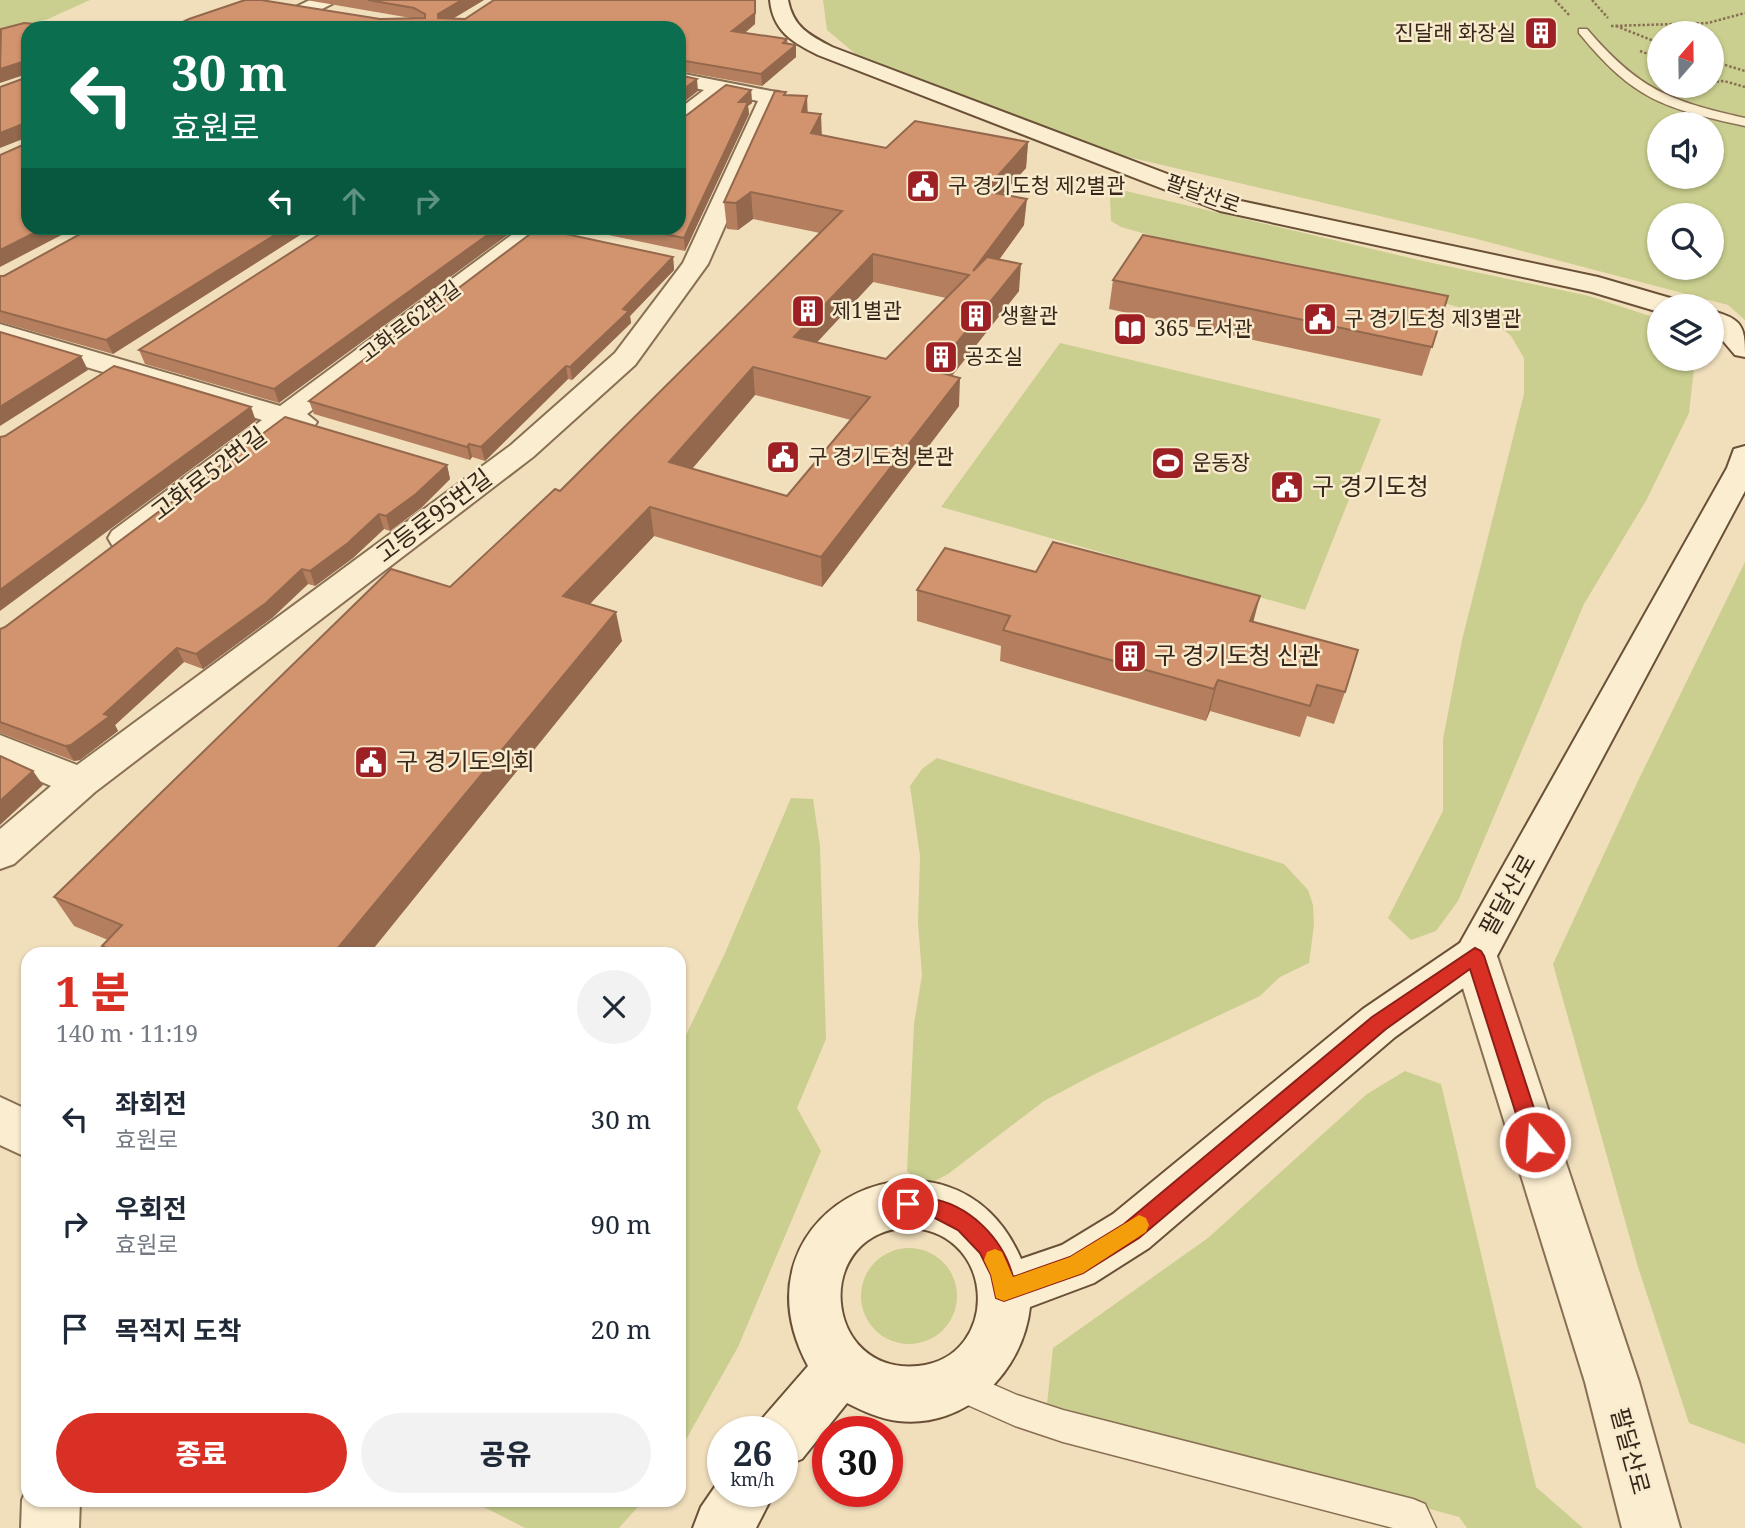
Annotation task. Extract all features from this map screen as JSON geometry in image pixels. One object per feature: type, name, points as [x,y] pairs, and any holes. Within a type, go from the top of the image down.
[{"type":"street","name":"팔달산로","points":[[779,0],[780,16],[791,33],[825,51],[1229,206],[1598,285],[1647,300]]},
{"type":"street","points":[[275,3],[323,7]]},
{"type":"street","points":[[286,21],[323,7]]},
{"type":"street","points":[[686,80],[722,88]]},
{"type":"street","points":[[686,115],[722,88]]},
{"type":"street","name":"고등로95번길","points":[[0,853],[81,782],[472,473],[522,451],[625,359],[771,97],[722,88]]},
{"type":"street","name":"고화로62번길","points":[[284,417],[527,235]]},
{"type":"street","points":[[1724,323],[1745,349]]},
{"type":"street","points":[[0,331],[129,359],[284,417],[324,429]]},
{"type":"street","points":[[82,389],[129,359]]},
{"type":"street","name":"고화로52번길","points":[[98,558],[284,417]]},
{"type":"street","name":"팔달산로","points":[[1651,1528],[1612,1382],[1475,956],[1742,468],[1745,455]]},
{"type":"street","points":[[0,749],[81,782]]},
{"type":"street","points":[[1004,1291],[1076,1265],[1131,1231],[1379,1023],[1475,956]]},
{"type":"street","points":[[0,1119],[21,1132]]},
{"type":"street","points":[[908,1204],[938,1209],[965,1223],[988,1245],[1002,1274],[1004,1291],[1005,1305],[999,1337],[982,1364],[956,1384],[924,1394],[890,1393],[859,1380],[834,1358],[818,1331],[812,1300],[817,1269],[830,1243],[852,1222],[878,1209],[908,1204]]},
{"type":"street","points":[[798,1419],[843,1366]]},
{"type":"street","points":[[50,1528],[51,1507]]},
{"type":"street","points":[[722,1528],[736,1507]]},
{"type":"lane","points":[[1583,31],[1622,76],[1650,96],[1685,109],[1745,122]]},
{"type":"lane","points":[[956,1384],[1063,1426],[1413,1516],[1419,1528]]},
{"type":"path","points":[[1592,0],[1614,25],[1647,38]]},
{"type":"path","points":[[1614,25],[1708,23],[1745,13]]},
{"type":"path","points":[[1724,65],[1745,71]]},
{"type":"path","points":[[1724,81],[1745,87]]},
{"type":"green space","points":[[0,0],[90,0],[48,19],[21,21],[21,26],[0,31]]},
{"type":"green space","points":[[823,0],[1745,0],[1745,320],[1724,304],[1724,294],[1686,294],[1473,238],[1111,153],[931,90],[858,56],[827,30]]},
{"type":"green space","points":[[1126,191],[1423,261],[1589,296],[1647,315],[1647,371],[1694,371],[1689,413],[1647,499],[1584,604],[1458,901],[1436,931],[1411,940],[1388,918],[1443,811],[1443,739],[1462,640],[1524,394],[1524,358],[1511,336],[1485,314],[1294,264],[1167,240],[1121,227],[1111,221],[1110,197]]},
{"type":"green space","name":"운동장","points":[[1060,343],[1381,419],[1305,610],[941,507]]},
{"type":"green space","points":[[1745,562],[1745,1444],[1689,1423],[1638,1267],[1553,964],[1637,783]]},
{"type":"green space","points":[[937,758],[1284,864],[1308,890],[1313,905],[1314,925],[1309,963],[1280,977],[1260,996],[1044,1101],[948,1174],[924,1187],[907,1171],[914,1024],[922,975],[918,923],[920,856],[910,786],[922,769]]},
{"type":"green space","points":[[791,798],[813,799],[820,846],[826,1039],[797,1108],[821,1151],[738,1347],[686,1440],[686,1035],[725,953]]},
{"type":"green space","points":[[1405,1071],[1441,1084],[1536,1487],[1583,1528],[1467,1528],[1459,1517],[1047,1404],[1053,1348],[1208,1238],[1367,1094]]},
{"type":"green space","points":[[909,1248],[927,1252],[943,1262],[953,1278],[957,1296],[953,1314],[943,1330],[927,1340],[909,1344],[891,1340],[875,1330],[865,1314],[861,1296],[865,1278],[875,1262],[891,1252]]},
{"type":"green space","points":[[484,1507],[638,1507],[619,1528],[525,1528]]},
{"type":"building","points":[[245,0],[261,0],[380,19],[425,18],[425,14],[414,8],[368,0],[462,0],[438,14],[438,18],[465,19],[494,0],[755,0],[755,13],[732,31],[787,39],[783,43],[796,45],[761,74],[686,61],[686,21],[185,21]]},
{"type":"building","points":[[21,24],[21,62],[0,69],[1,29]]},
{"type":"building","points":[[686,77],[697,79],[686,88]]},
{"type":"building","points":[[21,79],[21,125],[0,133],[0,87]]},
{"type":"building","points":[[726,85],[751,90],[739,102],[748,102],[686,234],[686,115]]},
{"type":"building","points":[[775,91],[786,92],[784,95],[807,96],[802,112],[821,114],[811,133],[886,148],[915,121],[1028,142],[984,191],[1027,199],[973,271],[987,257],[1021,264],[934,371],[960,378],[821,557],[650,507],[563,596],[616,612],[339,947],[102,946],[122,925],[54,897],[391,569],[450,587],[555,489],[560,491],[842,211],[751,192],[736,203],[724,202]],"holes":[[[873,254],[969,275],[886,359],[794,337]],[[753,367],[870,397],[787,496],[669,462]]]},
{"type":"building","points":[[21,146],[21,235],[30,235],[0,250],[0,155]]},
{"type":"building","points":[[78,235],[275,235],[106,340],[0,311],[0,276]]},
{"type":"building","points":[[318,235],[487,235],[274,389],[139,350]]},
{"type":"building","points":[[529,235],[571,235],[673,257],[623,309],[629,311],[570,367],[566,366],[481,447],[469,444],[467,447],[309,401]]},
{"type":"building","points":[[1143,235],[1448,296],[1432,347],[1113,280]]},
{"type":"building","points":[[0,332],[81,356],[0,407]]},
{"type":"building","points":[[114,366],[251,407],[0,590],[0,437]]},
{"type":"building","points":[[285,417],[447,465],[416,494],[386,516],[379,514],[348,543],[310,571],[302,569],[266,603],[196,654],[177,648],[104,714],[110,716],[71,745],[65,746],[0,722],[0,629]]},
{"type":"building","points":[[1053,542],[1260,596],[1250,621],[1358,650],[1345,692],[1317,685],[1310,706],[1218,680],[1214,689],[1003,630],[1010,616],[917,590],[945,548],[1036,572]]},
{"type":"building","points":[[0,756],[33,771],[0,801]]},
{"type":"slow traffic","points":[[995,1260],[1002,1274],[1004,1291],[1076,1265],[1139,1225]]},
{"type":"place","name":"진달래 화장실","points":[[1541,33]]},
{"type":"place","name":"구 경기도청 제2별관","points":[[923,186]]},
{"type":"place","name":"제1별관","points":[[808,311]]},
{"type":"place","name":"생활관","points":[[976,316]]},
{"type":"place","name":"구 경기도청 제3별관","points":[[1320,319]]},
{"type":"place","name":"365 도서관","points":[[1130,329]]},
{"type":"place","name":"공조실","points":[[941,357]]},
{"type":"place","name":"구 경기도청 본관","points":[[783,457]]},
{"type":"place","name":"운동장","points":[[1168,463]]},
{"type":"place","name":"구 경기도청","points":[[1287,487]]},
{"type":"place","name":"구 경기도청 신관","points":[[1130,656]]},
{"type":"place","name":"구 경기도의회","points":[[371,762]]},
{"type":"route","points":[[908,1204],[938,1209],[965,1223],[988,1245],[1002,1274],[1004,1291],[1076,1265],[1131,1231],[1379,1023],[1475,956],[1535,1142]]}]
